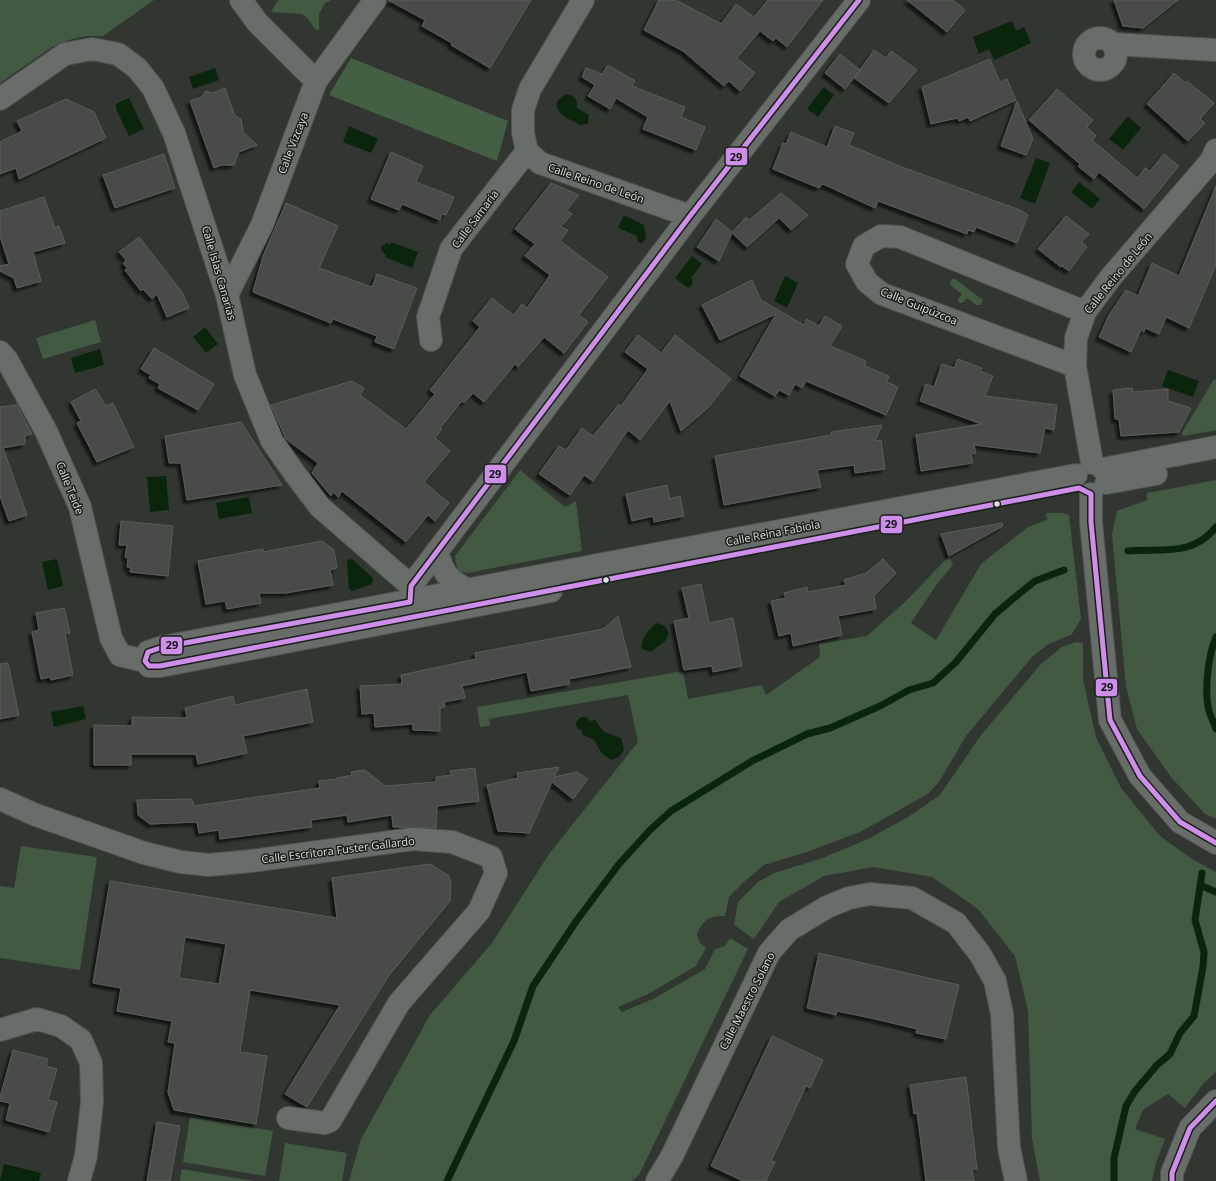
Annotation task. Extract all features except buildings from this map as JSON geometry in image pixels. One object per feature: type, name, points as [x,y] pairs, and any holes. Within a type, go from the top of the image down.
[{"type":"street","points":[[241,0],[257,22],[316,81]]},
{"type":"street","name":"Calle Vizcaya","points":[[227,295],[262,225],[316,81],[375,0]]},
{"type":"street","points":[[527,151],[523,133],[523,110],[530,89],[583,0]]},
{"type":"street","points":[[412,601],[437,551],[690,216],[859,0]]},
{"type":"street","points":[[1113,44],[1216,50]]},
{"type":"street","name":"Calle Islas Canarias","points":[[0,99],[65,54],[92,49],[118,54],[137,68],[153,88],[174,133],[227,295],[245,375],[272,441],[320,507],[412,601]]},
{"type":"street","name":"Calle Reino de León","points":[[1216,150],[1210,161],[1111,278],[1085,312],[1076,338],[1075,366],[1091,479],[1091,522],[1110,720],[1140,776],[1180,822],[1216,843]]},
{"type":"street","name":"Calle Reino de León","points":[[527,151],[540,163],[690,216]]},
{"type":"street","name":"Calle Samaria","points":[[431,340],[428,317],[451,249],[527,151]]},
{"type":"street","name":"Calle Guipúzcoa","points":[[1075,366],[882,294],[867,282],[857,264],[864,246],[880,236],[900,237],[1085,312]]},
{"type":"street","name":"Calle Teide","points":[[0,352],[7,360],[46,431],[80,507],[110,638],[120,655],[145,661]]},
{"type":"street","name":"Calle Reina Fabiola","points":[[1216,447],[1091,479],[412,601],[160,666],[149,666],[145,661],[148,652],[163,648],[470,590],[1091,479],[1216,462]]},
{"type":"street","points":[[437,551],[442,569],[451,580],[470,590]]},
{"type":"street","name":"Calle Escritora Fuster Gallardo","points":[[0,800],[36,815],[144,853],[181,862],[208,865],[258,860],[413,839],[452,842],[491,857],[496,873],[478,911],[399,1003],[330,1121],[324,1123],[288,1118]]},
{"type":"street","name":"Calle Maestro Solano","points":[[657,1181],[672,1156],[769,953],[789,930],[827,907],[849,898],[870,894],[912,898],[956,923],[980,954],[995,980],[1002,1014],[1008,1148],[1016,1181]]},
{"type":"street","points":[[0,1030],[37,1019],[61,1026],[81,1040],[91,1063],[92,1102],[86,1156],[79,1181]]},
{"type":"street","points":[[1172,1181],[1172,1173],[1190,1128],[1216,1101]]},
{"type":"shaded area","points":[[0,0],[154,0],[103,36],[85,36],[69,40],[52,47],[0,83]]},
{"type":"shaded area","points":[[278,0],[331,0],[325,3],[319,14],[319,29],[316,30],[302,14],[271,12]]},
{"type":"shaded area","points":[[1012,21],[1016,31],[1024,27],[1031,43],[994,60],[989,49],[979,54],[973,37]]},
{"type":"shaded area","points":[[351,58],[508,121],[497,161],[329,95]]},
{"type":"shaded area","points":[[215,68],[219,80],[193,89],[189,77]]},
{"type":"shaded area","points":[[824,87],[834,95],[818,117],[807,109]]},
{"type":"shaded area","points":[[566,94],[573,96],[577,102],[577,108],[589,115],[588,124],[583,124],[582,126],[558,110],[557,101]]},
{"type":"shaded area","points":[[129,98],[144,129],[129,136],[116,109],[116,104]]},
{"type":"shaded area","points":[[1128,116],[1141,128],[1123,150],[1109,139]]},
{"type":"shaded area","points":[[349,126],[378,139],[371,153],[343,142]]},
{"type":"shaded area","points":[[1036,158],[1050,163],[1035,204],[1020,198]]},
{"type":"shaded area","points":[[1079,182],[1100,199],[1092,209],[1071,192]]},
{"type":"shaded area","points":[[624,215],[644,225],[646,238],[642,243],[638,242],[637,236],[618,228]]},
{"type":"shaded area","points":[[391,242],[418,252],[412,268],[385,257],[386,255],[381,250],[381,246],[387,243],[390,245]]},
{"type":"shaded area","points":[[692,256],[702,264],[691,278],[693,281],[692,285],[688,288],[675,278]]},
{"type":"shaded area","points":[[785,276],[798,283],[787,308],[774,301]]},
{"type":"shaded area","points":[[951,279],[955,279],[983,300],[981,305],[976,305],[967,298],[962,303],[959,303],[958,299],[962,294],[950,285]]},
{"type":"shaded area","points":[[95,320],[101,342],[43,359],[36,338]]},
{"type":"shaded area","points":[[205,327],[218,344],[206,353],[193,337]]},
{"type":"shaded area","points":[[100,349],[104,365],[75,373],[71,358]]},
{"type":"shaded area","points":[[1168,370],[1199,381],[1193,397],[1162,386]]},
{"type":"shaded area","points":[[1214,379],[1216,380],[1216,430],[1183,436],[1182,433]]},
{"type":"shaded area","points":[[520,470],[565,507],[576,501],[582,551],[467,573],[459,571],[455,556]]},
{"type":"shaded area","points":[[166,476],[169,510],[150,512],[147,477]]},
{"type":"shaded area","points":[[1216,480],[1216,819],[1205,814],[1171,777],[1137,729],[1126,687],[1112,534],[1117,511],[1147,500],[1147,493]]},
{"type":"shaded area","points":[[249,497],[252,513],[219,519],[216,503]]},
{"type":"shaded area","points":[[1046,513],[1062,513],[1069,515],[1081,619],[1072,634],[1047,645],[1032,657],[966,736],[939,782],[928,794],[862,831],[810,851],[764,865],[729,897],[725,916],[707,919],[704,922],[697,934],[700,943],[706,948],[696,966],[648,994],[618,1007],[622,1012],[655,998],[705,969],[715,949],[725,946],[730,938],[748,949],[639,1175],[632,1181],[349,1181],[361,1139],[430,1015],[492,943],[549,854],[638,742],[628,695],[489,719],[490,726],[480,727],[477,707],[683,671],[688,699],[762,685],[766,695],[820,657],[819,644],[867,636],[907,600],[949,556],[953,565],[937,584],[911,623],[936,640],[981,564],[1028,527],[1047,520]]},
{"type":"shaded area","points":[[57,559],[63,586],[48,590],[42,562]]},
{"type":"shaded area","points":[[352,559],[373,578],[372,584],[352,591],[349,589],[347,564],[348,560]]},
{"type":"shaded area","points":[[657,623],[665,626],[669,634],[665,641],[651,652],[642,649],[642,642],[646,634]]},
{"type":"shaded area","points":[[1076,642],[1083,643],[1083,680],[1096,737],[1121,788],[1160,836],[1192,859],[1216,872],[1216,1072],[1203,1084],[1185,1108],[1168,1094],[1143,1110],[1135,1129],[1165,1139],[1156,1163],[1152,1181],[1040,1181],[1032,1139],[1028,1011],[1015,956],[978,909],[932,877],[873,867],[824,876],[779,902],[754,939],[734,925],[738,902],[758,882],[774,873],[820,859],[868,839],[908,817],[940,795],[981,735],[1041,664],[1062,647]]},
{"type":"shaded area","points":[[83,706],[86,719],[54,727],[51,712]]},
{"type":"shaded area","points":[[581,717],[587,717],[590,721],[595,720],[604,732],[621,738],[624,750],[619,757],[612,760],[602,754],[594,740],[583,735],[582,731],[577,728],[576,722]]},
{"type":"shaded area","points":[[21,846],[97,857],[80,970],[0,958],[0,886],[14,888]]},
{"type":"shaded area","points":[[190,1117],[273,1131],[265,1176],[183,1162]]},
{"type":"shaded area","points":[[285,1143],[347,1153],[342,1181],[279,1181]]},
{"type":"shaded area","points":[[4,1164],[41,1173],[39,1181],[0,1181]]},
{"type":"shaded area","points":[[182,1169],[254,1181],[180,1181]]},
{"type":"waterway","points":[[1128,551],[1164,550],[1187,547],[1207,537],[1216,527]]},
{"type":"waterway","points":[[447,1181],[514,1041],[533,986],[577,920],[619,864],[650,830],[671,811],[752,761],[807,734],[830,728],[880,706],[909,690],[933,683],[956,662],[995,614],[1035,581],[1064,570]]},
{"type":"waterway","points":[[1216,637],[1209,664],[1207,684],[1209,711],[1216,729]]},
{"type":"waterway","points":[[1114,1181],[1114,1158],[1126,1106],[1135,1091],[1157,1065],[1170,1054],[1180,1033],[1194,1016],[1203,967],[1204,952],[1195,920],[1202,873]]},
{"type":"waterway","points":[[1200,885],[1216,892]]},
{"type":"transit line","name":"29","points":[[859,0],[690,216],[411,586],[410,602],[163,647],[148,652],[145,661],[149,666],[160,666],[1079,488],[1091,494],[1091,522],[1110,720],[1140,776],[1180,822],[1216,843]]},
{"type":"transit line","name":"29","points":[[1172,1181],[1172,1173],[1190,1128],[1216,1101]]}]
